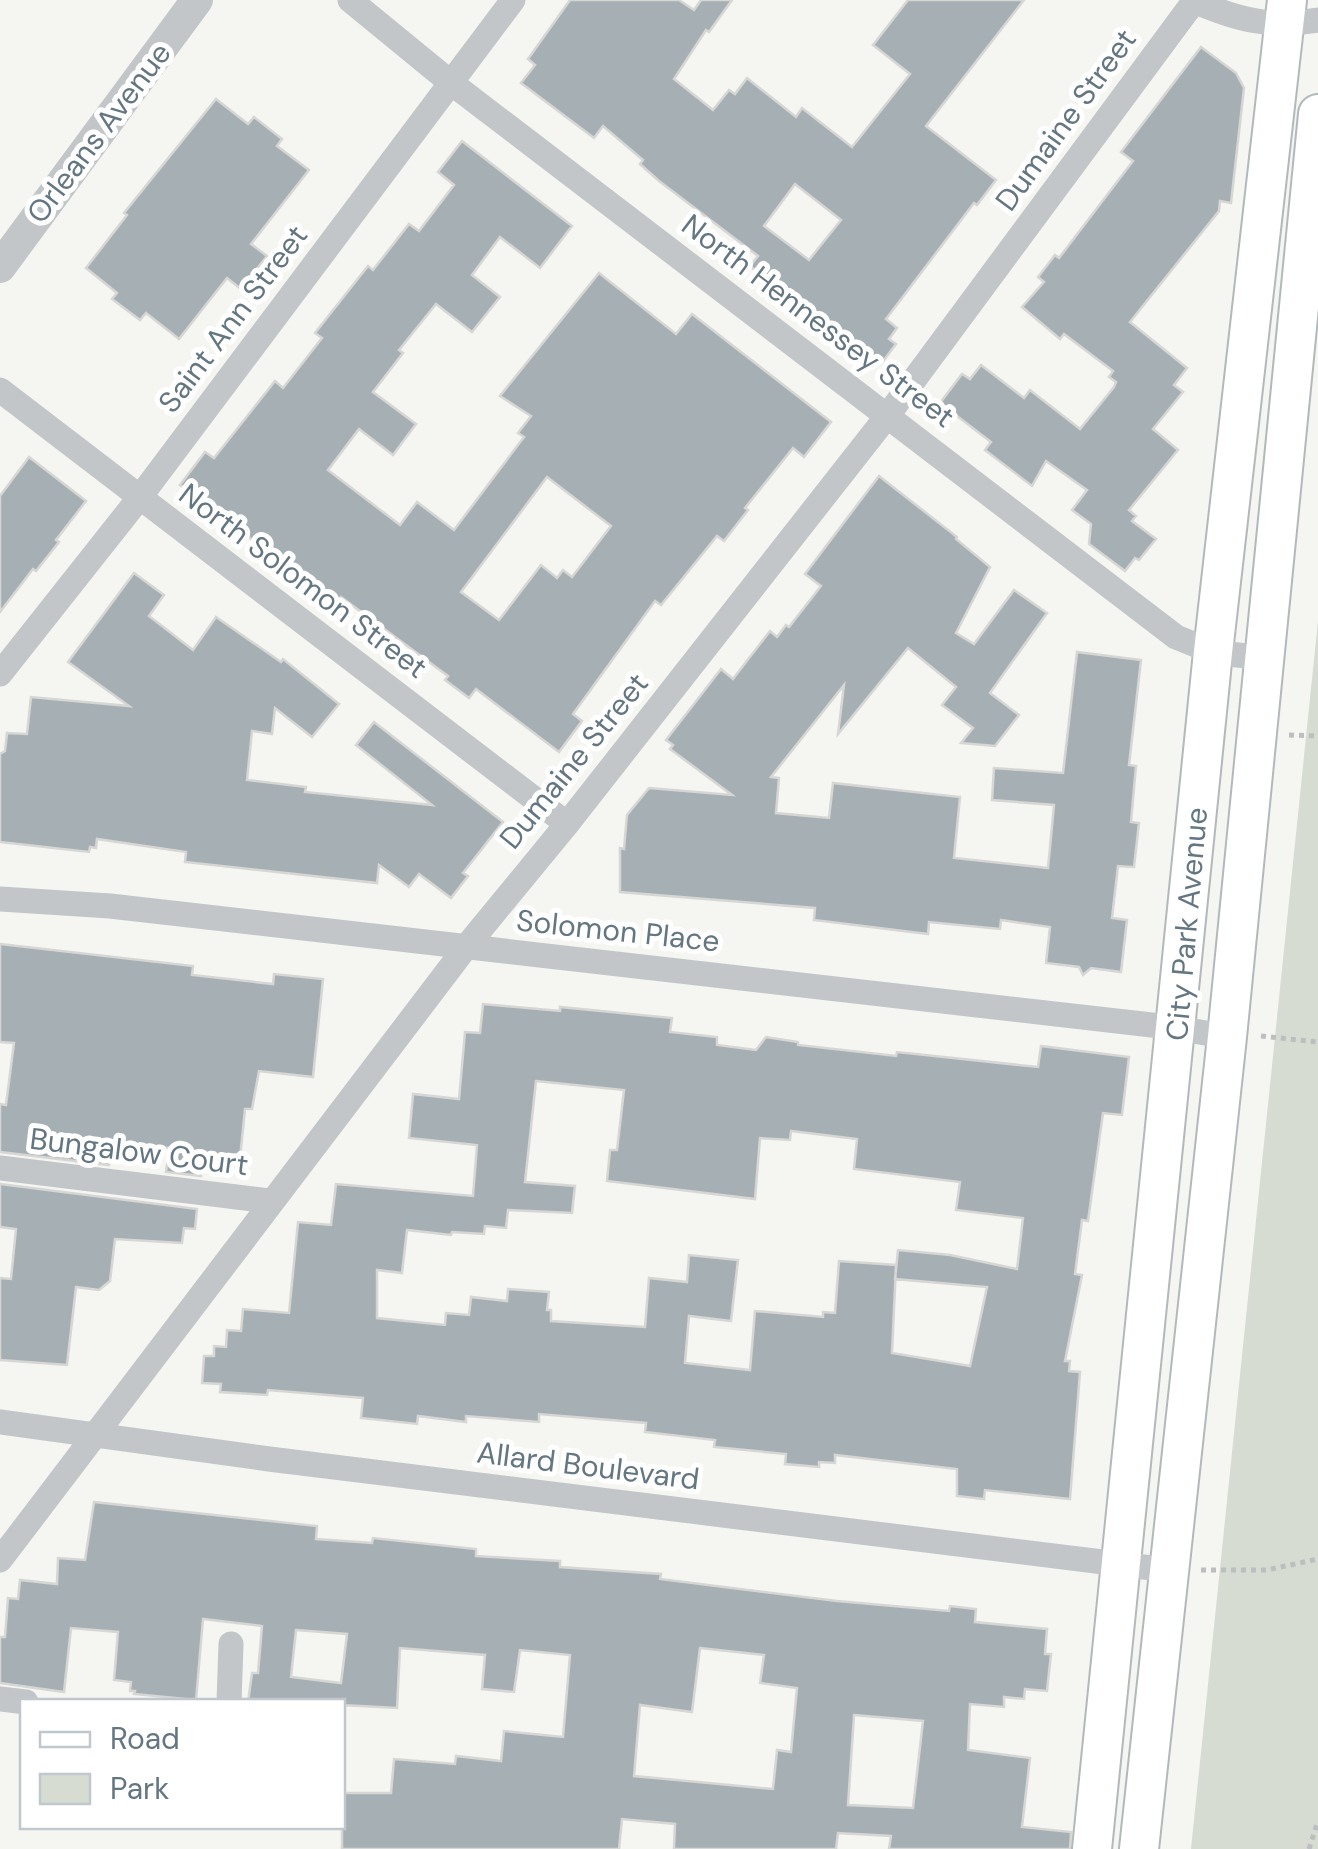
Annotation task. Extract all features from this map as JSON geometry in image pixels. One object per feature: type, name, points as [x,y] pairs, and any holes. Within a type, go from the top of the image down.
[{"type":"main road","name":"City Park Avenue","points":[[1092,1849],[1213,652],[1296,15]]},
{"type":"main road","name":"City Park Avenue","points":[[1139,1849],[1227,1036],[1318,114]]},
{"type":"street","name":"Orleans Avenue","points":[[0,266],[198,0]]},
{"type":"street","name":"North Hennessey Street","points":[[350,0],[450,82],[1176,637],[1213,652],[1263,658]]},
{"type":"street","name":"Saint Ann Street","points":[[0,674],[140,497],[514,0]]},
{"type":"street","points":[[1194,0],[1240,18],[1296,15]]},
{"type":"street","name":"Dumaine Street","points":[[0,1560],[269,1201],[466,947],[888,416],[1194,0]]},
{"type":"street","name":"North Solomon Street","points":[[0,390],[567,824]]},
{"type":"street","name":"Solomon Place","points":[[0,899],[110,906],[1227,1036]]},
{"type":"street","name":"Bungalow Court","points":[[0,1168],[269,1201]]},
{"type":"street","name":"Allard Boulevard","points":[[0,1422],[1168,1570]]},
{"type":"street","points":[[228,1699],[231,1644]]},
{"type":"path","points":[[1227,1036],[1318,1042]]},
{"type":"path","points":[[1168,1570],[1267,1570],[1318,1559]]},
{"type":"path","points":[[1309,1849],[1318,1821]]},
{"type":"green space","points":[[1318,621],[1318,1849],[1191,1849]]},
{"type":"building","points":[[570,0],[679,0],[694,10],[701,0],[732,0],[709,32],[706,30],[674,79],[713,110],[729,90],[735,94],[747,78],[796,117],[802,108],[852,147],[910,74],[873,45],[908,0],[1024,0],[926,126],[996,180],[886,319],[897,328],[889,339],[896,344],[881,364],[861,366],[843,351],[848,345],[750,266],[758,256],[659,181],[640,164],[643,160],[603,126],[594,138],[521,83],[535,65],[528,59]],"holes":[[[795,184],[841,220],[809,260],[764,226]]]},
{"type":"building","points":[[1201,47],[1236,73],[1244,88],[1231,203],[1220,201],[1219,211],[1130,322],[1187,368],[1174,385],[1183,392],[1153,429],[1178,450],[1129,510],[1136,516],[1132,521],[1156,539],[1125,571],[1089,544],[1091,524],[1072,510],[1087,490],[1046,461],[1032,486],[985,450],[991,442],[940,403],[962,374],[970,379],[981,365],[1024,398],[1030,390],[1080,429],[1114,387],[1116,382],[1109,377],[1113,371],[1064,334],[1060,339],[1022,307],[1044,282],[1038,277],[1055,255],[1059,258],[1133,161],[1121,152]]},
{"type":"building","points":[[216,99],[248,124],[254,117],[282,139],[277,146],[309,170],[251,244],[267,256],[241,289],[227,278],[179,339],[146,313],[140,320],[112,299],[117,293],[86,268],[127,215],[124,213]]},
{"type":"building","points":[[462,141],[572,226],[540,268],[500,237],[472,275],[500,297],[472,332],[436,304],[399,350],[403,353],[373,392],[416,424],[393,455],[359,429],[328,470],[400,525],[417,502],[454,530],[524,437],[518,433],[531,416],[500,396],[599,273],[676,334],[692,314],[831,422],[804,457],[793,448],[724,541],[717,536],[661,605],[655,601],[573,714],[582,721],[559,752],[476,689],[469,698],[445,680],[448,676],[341,597],[338,601],[325,592],[320,597],[302,584],[305,580],[180,485],[205,452],[214,458],[275,381],[283,388],[322,338],[315,333],[368,266],[373,270],[409,224],[419,231],[454,185],[438,172]],"holes":[[[547,477],[611,526],[572,577],[563,570],[557,578],[541,565],[499,620],[461,592]]]},
{"type":"building","points":[[29,457],[86,501],[56,540],[59,542],[0,612],[0,496]]},
{"type":"building","points":[[879,476],[990,567],[956,633],[974,644],[1014,590],[1047,613],[990,693],[1019,715],[995,746],[961,743],[973,728],[942,705],[956,687],[908,648],[838,734],[844,685],[771,777],[779,778],[776,813],[829,818],[833,783],[960,797],[954,858],[1048,868],[1054,805],[992,800],[994,768],[1063,773],[1077,652],[1141,660],[1129,765],[1136,766],[1131,822],[1139,823],[1134,867],[1118,866],[1112,918],[1127,920],[1121,972],[1091,968],[1083,975],[1079,967],[1046,963],[1050,927],[1001,920],[1000,929],[929,922],[928,934],[814,920],[815,908],[620,892],[620,848],[624,849],[627,815],[649,788],[732,795],[670,749],[673,745],[666,740],[721,669],[733,679],[770,631],[777,637],[786,625],[789,627],[821,586],[805,574]]},
{"type":"building","points":[[134,573],[164,595],[149,616],[193,650],[216,617],[281,662],[283,659],[339,704],[312,737],[275,708],[272,734],[252,731],[247,780],[306,787],[305,792],[432,805],[356,745],[374,722],[503,822],[463,873],[468,876],[451,898],[419,874],[409,887],[379,865],[377,883],[185,862],[186,852],[97,839],[96,848],[90,847],[89,852],[0,842],[0,754],[5,751],[7,733],[27,734],[31,697],[129,706],[68,662]]},
{"type":"building","points":[[0,944],[193,966],[192,975],[273,984],[274,974],[323,979],[313,1077],[259,1071],[252,1109],[245,1109],[239,1168],[202,1164],[201,1176],[166,1172],[169,1148],[111,1144],[109,1165],[0,1152],[0,1104],[6,1105],[14,1043],[0,1042]]},
{"type":"building","points":[[483,1004],[672,1018],[670,1032],[717,1037],[717,1045],[756,1050],[766,1037],[798,1045],[896,1056],[897,1052],[1038,1067],[1041,1046],[1129,1057],[1122,1115],[1103,1113],[1088,1221],[1082,1220],[1075,1274],[1082,1275],[1065,1361],[1070,1361],[1069,1371],[1080,1372],[1070,1499],[985,1490],[984,1499],[957,1496],[957,1469],[835,1455],[835,1463],[819,1462],[819,1467],[785,1464],[786,1454],[714,1447],[715,1440],[645,1432],[646,1423],[539,1414],[539,1422],[466,1416],[466,1422],[418,1416],[417,1424],[361,1418],[363,1398],[268,1390],[267,1395],[220,1392],[221,1384],[202,1383],[204,1356],[214,1356],[214,1346],[226,1347],[227,1330],[241,1331],[243,1309],[289,1313],[298,1222],[331,1225],[336,1184],[473,1196],[477,1145],[409,1138],[413,1094],[459,1099],[465,1032],[480,1033]],"holes":[[[536,1081],[624,1090],[617,1150],[610,1150],[607,1181],[755,1199],[760,1138],[790,1140],[791,1131],[857,1139],[854,1169],[960,1182],[956,1210],[1023,1218],[1017,1269],[950,1255],[898,1250],[896,1273],[896,1265],[839,1261],[835,1313],[823,1312],[823,1317],[755,1311],[750,1370],[685,1363],[689,1316],[731,1321],[738,1260],[689,1255],[687,1282],[649,1278],[645,1327],[551,1321],[551,1310],[547,1310],[549,1292],[508,1289],[507,1301],[471,1297],[469,1315],[446,1313],[445,1325],[377,1318],[377,1270],[402,1273],[407,1230],[484,1234],[485,1226],[506,1228],[508,1210],[572,1213],[575,1186],[525,1182]],[[895,1279],[987,1287],[970,1366],[892,1353]]]},
{"type":"building","points":[[0,1184],[197,1209],[195,1229],[184,1228],[182,1243],[115,1239],[110,1281],[99,1290],[76,1287],[67,1365],[0,1360],[0,1278],[11,1279],[16,1229],[0,1227]]},
{"type":"building","points":[[94,1502],[317,1526],[316,1539],[372,1543],[373,1538],[476,1549],[476,1556],[560,1561],[560,1567],[661,1574],[660,1579],[837,1601],[949,1611],[950,1606],[976,1609],[975,1622],[1047,1629],[1045,1654],[1051,1654],[1047,1691],[1025,1689],[1024,1699],[1004,1697],[1004,1707],[970,1704],[968,1750],[1030,1758],[1022,1827],[1071,1832],[1070,1849],[889,1849],[891,1836],[838,1833],[836,1849],[674,1849],[675,1824],[622,1819],[619,1849],[342,1849],[345,1793],[391,1793],[394,1759],[455,1764],[456,1756],[501,1761],[504,1731],[563,1737],[570,1655],[520,1650],[514,1692],[482,1689],[485,1655],[400,1648],[397,1708],[345,1705],[345,1699],[248,1699],[252,1673],[258,1673],[262,1626],[203,1619],[196,1699],[134,1694],[130,1691],[131,1682],[114,1680],[118,1632],[71,1628],[64,1692],[0,1683],[0,1637],[5,1637],[8,1598],[18,1599],[20,1580],[57,1584],[58,1558],[85,1560]],"holes":[[[296,1630],[347,1634],[341,1683],[291,1677]],[[700,1648],[764,1655],[760,1683],[797,1688],[791,1752],[777,1750],[773,1789],[634,1776],[640,1705],[692,1712]],[[854,1715],[923,1721],[913,1808],[848,1805]]]}]
